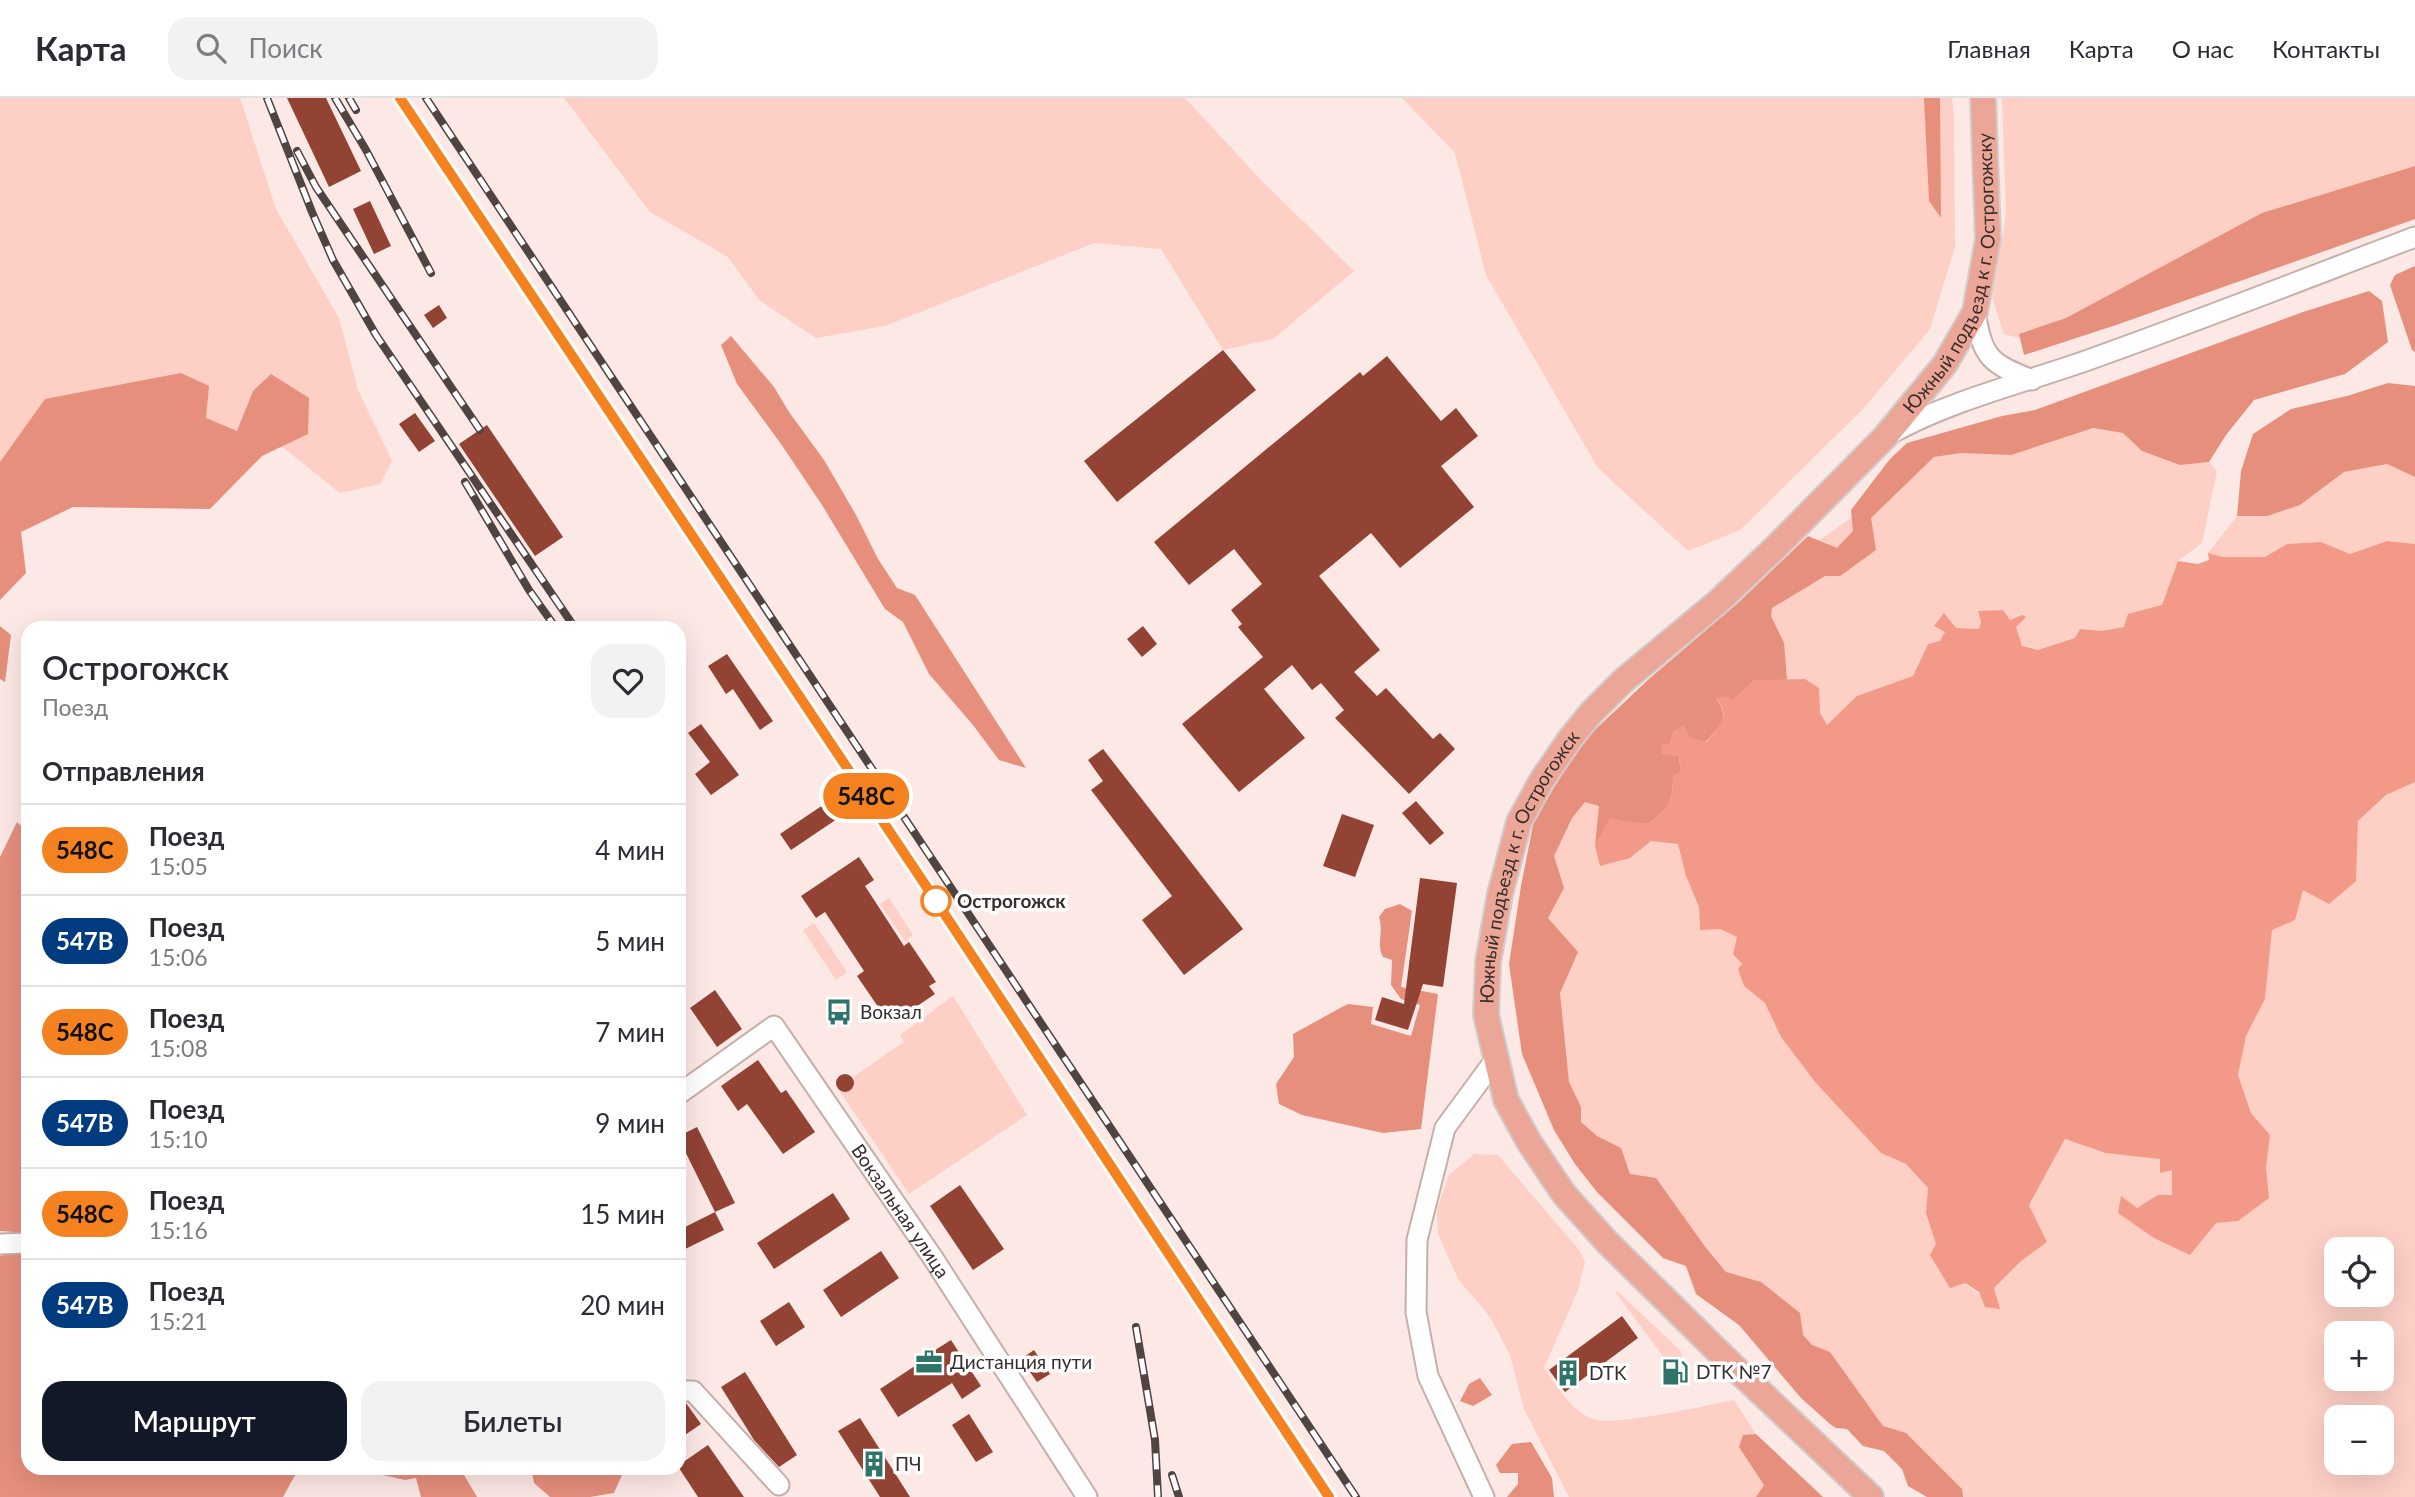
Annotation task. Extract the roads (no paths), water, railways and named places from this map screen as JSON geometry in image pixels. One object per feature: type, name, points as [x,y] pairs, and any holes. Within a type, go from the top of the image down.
[{"type":"main road","name":"Южный подъезд к г. Острогожску","points":[[1885,437],[1945,364],[1975,312],[1988,239],[1983,98]]},
{"type":"main road","name":"Южный подъезд к г. Острогожск","points":[[1871,1497],[1704,1338],[1607,1242],[1564,1194],[1529,1142],[1506,1100],[1486,1015],[1488,962],[1500,894],[1519,822],[1542,780],[1591,713],[1624,680],[1718,602],[1885,437]]},
{"type":"street","points":[[1885,437],[1948,406],[2032,380],[2415,237]]},
{"type":"street","points":[[1975,312],[1979,336],[1993,362],[2032,380]]},
{"type":"street","name":"Вокзальная улица","points":[[686,1089],[775,1026],[933,1258],[1087,1497]]},
{"type":"street","points":[[1484,1497],[1428,1376],[1416,1312],[1417,1240],[1445,1128],[1495,1060]]},
{"type":"street","points":[[0,1244],[21,1243]]},
{"type":"street","points":[[686,1391],[693,1391],[779,1485]]},
{"type":"railway","points":[[267,98],[333,260],[376,335],[570,621]]},
{"type":"railway","points":[[335,98],[366,150],[431,273]]},
{"type":"railway","points":[[349,98],[356,110]]},
{"type":"railway","points":[[400,98],[1329,1497]]},
{"type":"railway","points":[[426,98],[1356,1497]]},
{"type":"railway","points":[[297,151],[316,187],[480,430]]},
{"type":"railway","points":[[465,482],[529,590],[551,621]]},
{"type":"railway","points":[[1136,1327],[1155,1440],[1158,1497]]},
{"type":"railway","points":[[1172,1475],[1179,1497]]},
{"type":"train","name":"548С","points":[[400,98],[936,901],[1329,1497]]},
{"type":"place","name":"Острогожск","points":[[936,901]]},
{"type":"place","name":"Вокзал","points":[[839,1012]]},
{"type":"place","name":"Дистанция пути","points":[[929,1362]]},
{"type":"place","name":"DTK №7","points":[[1675,1372]]},
{"type":"place","name":"DTK","points":[[1568,1373]]},
{"type":"place","name":"ПЧ","points":[[874,1464]]}]
